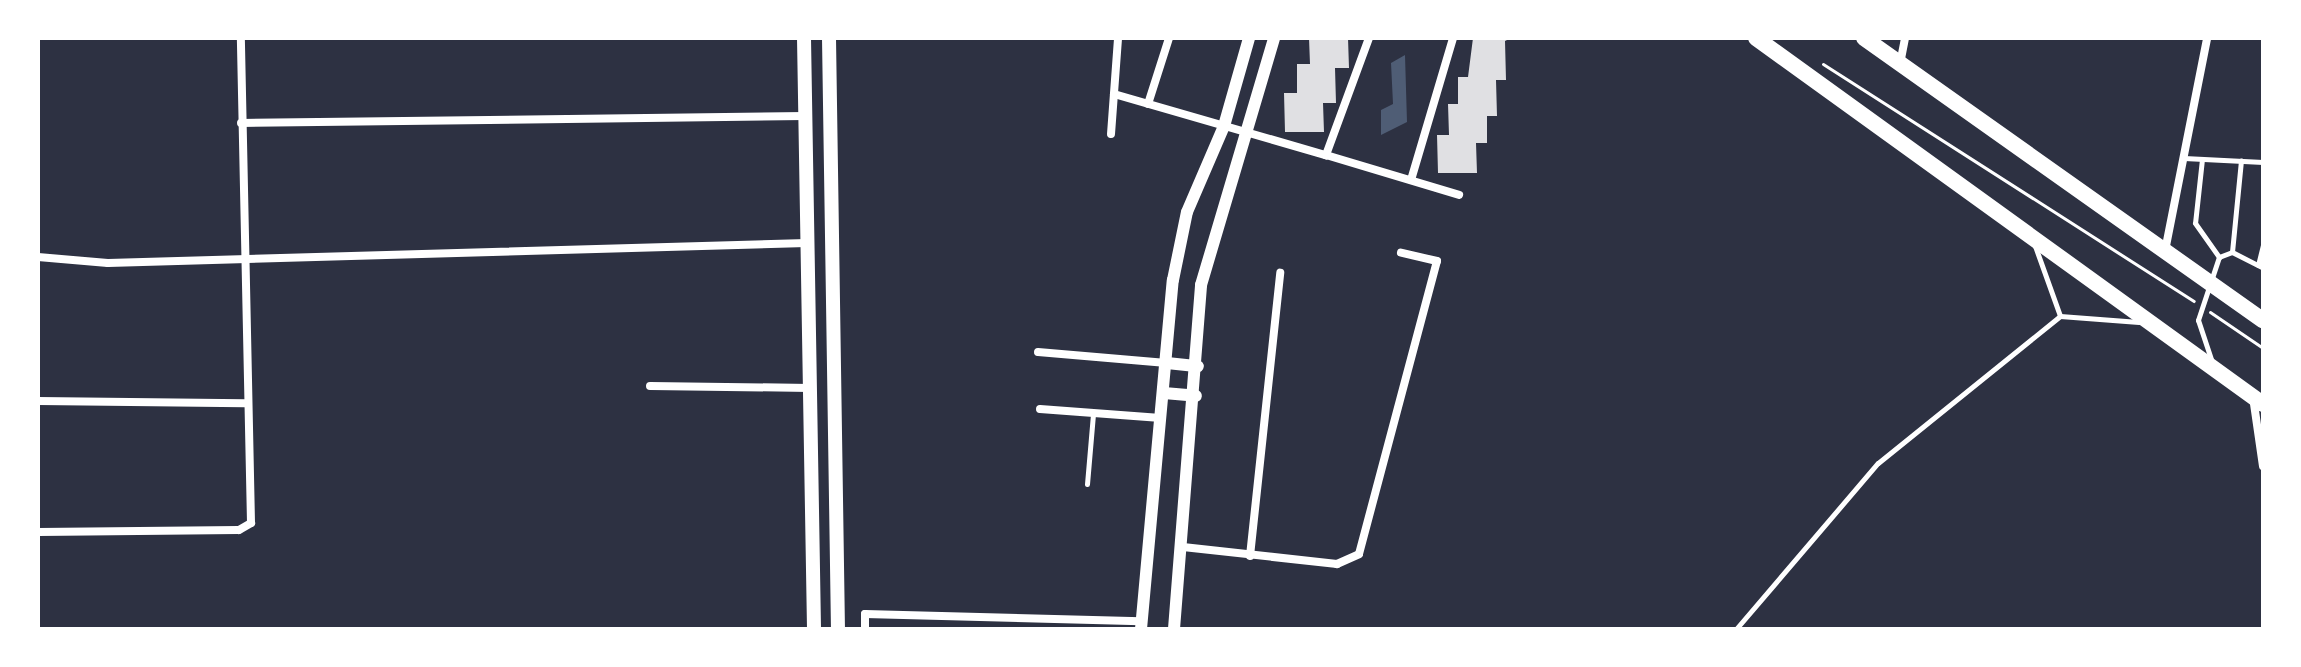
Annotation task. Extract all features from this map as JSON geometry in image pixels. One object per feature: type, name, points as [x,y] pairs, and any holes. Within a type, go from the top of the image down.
[{"type":"main road","points":[[804,38],[814,629]]},
{"type":"main road","points":[[829,38],[838,629]]},
{"type":"main road","points":[[1756,38],[2258,400]]},
{"type":"main road","points":[[1864,38],[2165,251],[2211,280],[2263,320]]},
{"type":"main road","points":[[804,59],[829,58]]},
{"type":"street","points":[[38,532],[247,530],[241,38]]},
{"type":"street","points":[[1111,134],[1118,38]]},
{"type":"street","points":[[1148,104],[1169,38]]},
{"type":"street","points":[[865,629],[865,614],[1087,618],[1141,625],[1167,363],[1187,212],[1224,126],[1249,38]]},
{"type":"street","points":[[1174,629],[1196,396],[1201,285],[1274,38]]},
{"type":"street","points":[[1326,155],[1369,38]]},
{"type":"street","points":[[1411,180],[1453,38]]},
{"type":"street","points":[[1900,64],[1905,38]]},
{"type":"street","points":[[2165,251],[2207,38]]},
{"type":"street","points":[[1114,94],[1459,195]]},
{"type":"street","points":[[241,123],[805,116]]},
{"type":"street","points":[[38,257],[108,263],[807,243]]},
{"type":"street","points":[[1183,547],[1337,564],[1359,554],[1437,261],[1401,253]]},
{"type":"street","points":[[1250,556],[1280,273]]},
{"type":"street","points":[[1038,352],[1198,366]]},
{"type":"street","points":[[650,386],[810,388]]},
{"type":"street","points":[[1164,393],[1196,396]]},
{"type":"street","points":[[2258,400],[2263,466]]},
{"type":"street","points":[[38,401],[245,403]]},
{"type":"street","points":[[1040,409],[1161,418]]},
{"type":"street","points":[[1086,629],[1087,618]]},
{"type":"lane","points":[[2183,158],[2263,162]]},
{"type":"lane","points":[[2202,159],[2195,223],[2219,257]]},
{"type":"lane","points":[[2232,252],[2241,160]]},
{"type":"lane","points":[[2032,237],[2060,316]]},
{"type":"lane","points":[[2218,370],[2198,332],[2202,307],[2219,257],[2232,252],[2261,266],[2263,245]]},
{"type":"lane","points":[[1736,629],[1878,463],[2060,316],[2151,323]]},
{"type":"lane","points":[[1087,484],[1093,413]]},
{"type":"path","points":[[1820,63],[2263,348]]},
{"type":"water","points":[[1405,55],[1407,122],[1381,135],[1381,110],[1393,104],[1391,63]]},
{"type":"building","points":[[1309,38],[1348,38],[1349,68],[1335,68],[1336,103],[1323,103],[1324,132],[1285,132],[1284,93],[1297,93],[1297,64],[1310,64]]},
{"type":"building","points":[[1473,38],[1511,38],[1505,41],[1506,80],[1496,80],[1497,116],[1487,116],[1487,143],[1476,143],[1477,173],[1438,173],[1437,135],[1449,135],[1448,104],[1458,104],[1458,77],[1468,77]]}]
